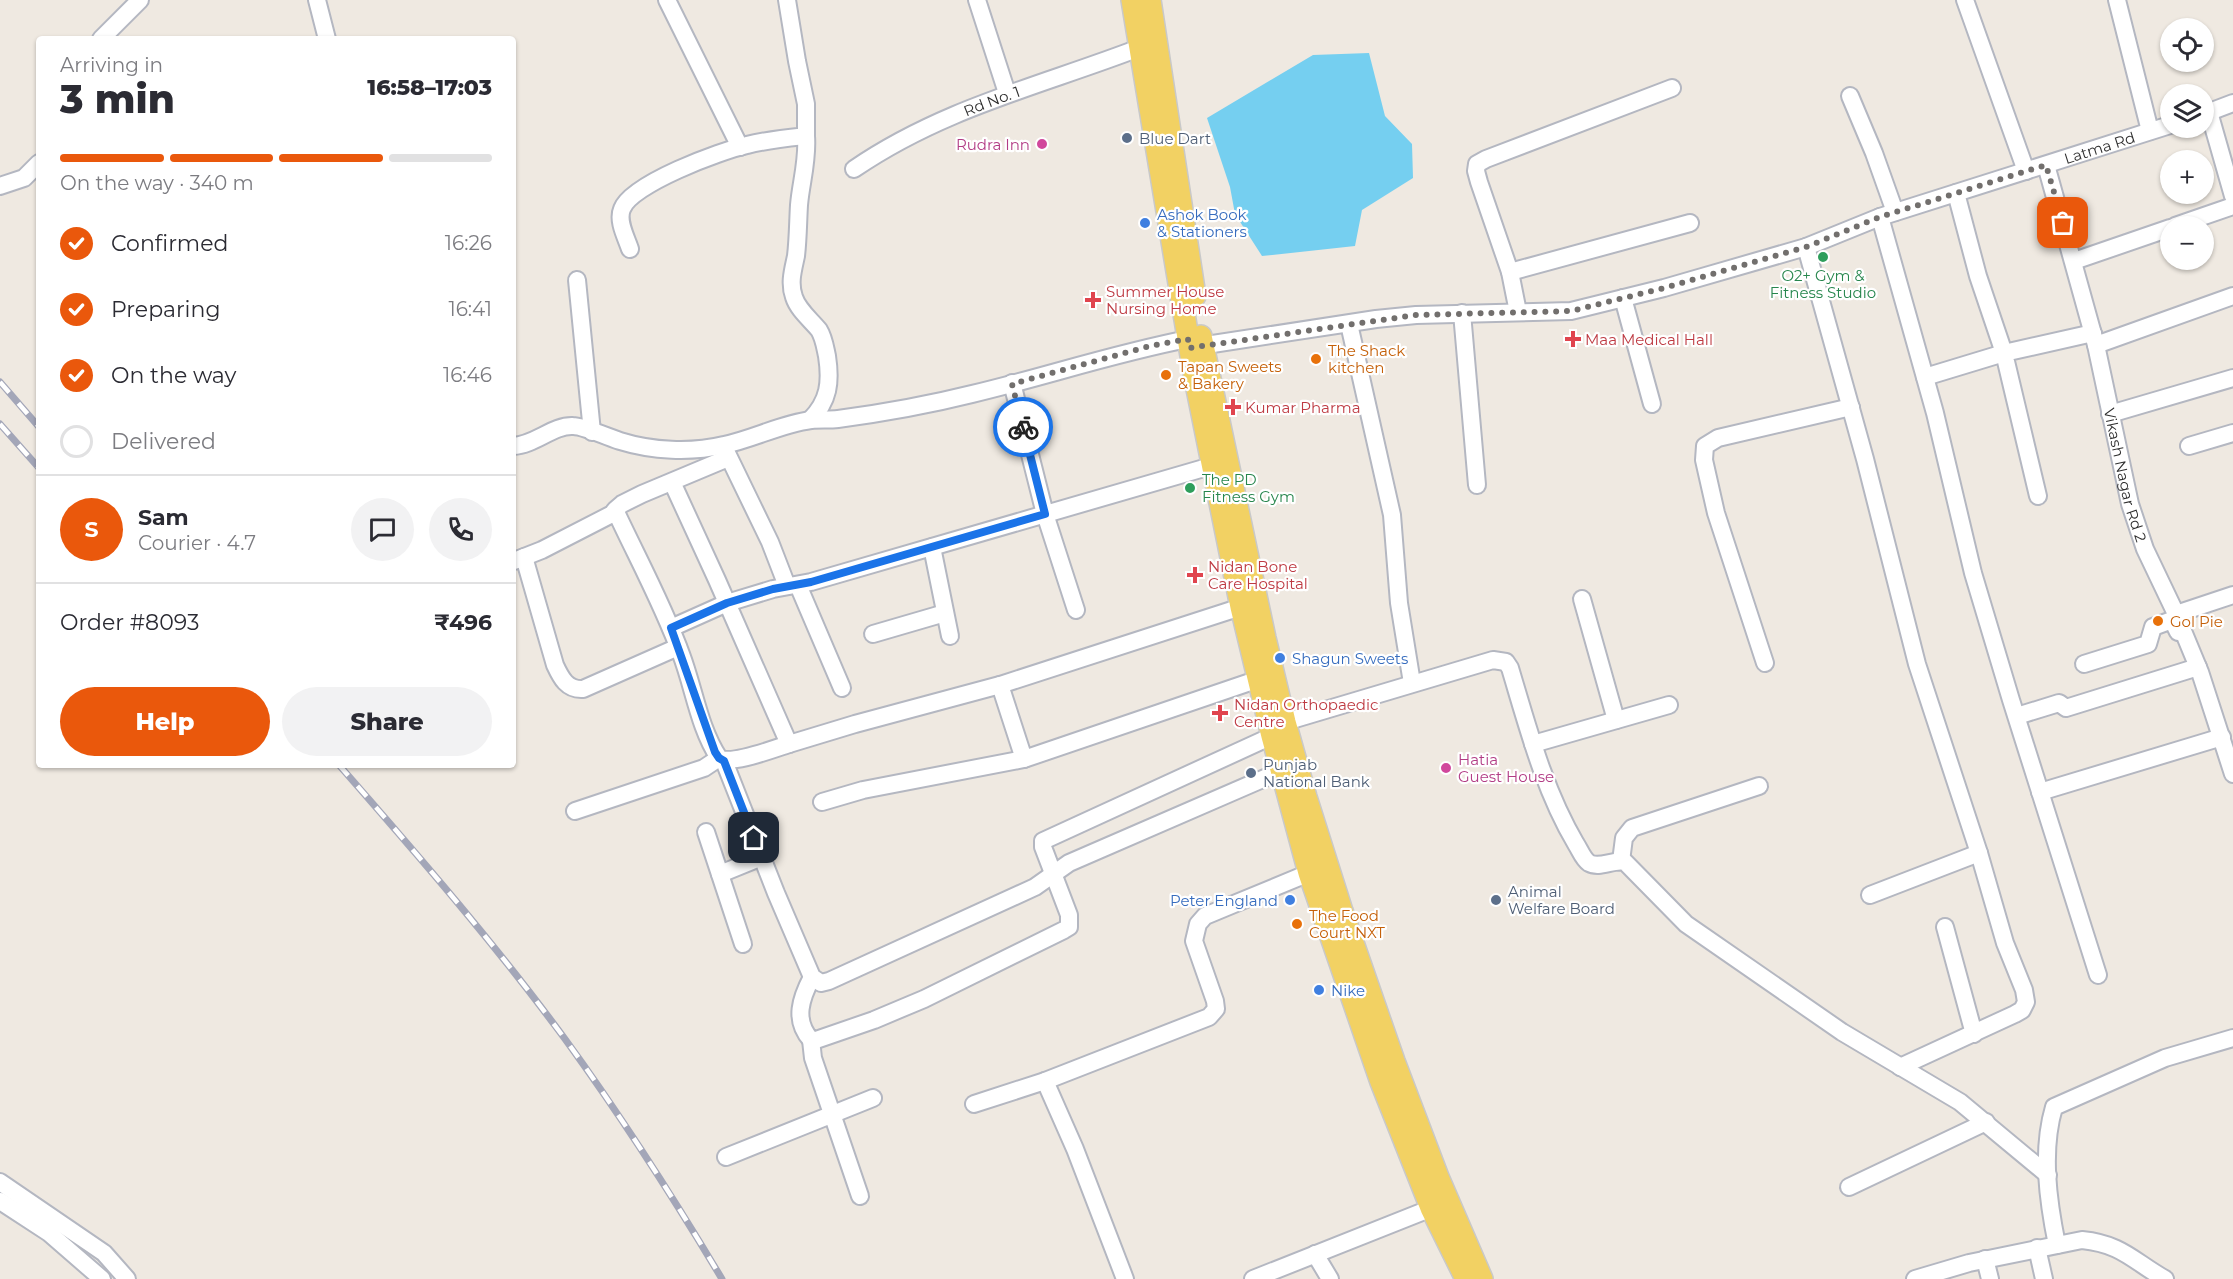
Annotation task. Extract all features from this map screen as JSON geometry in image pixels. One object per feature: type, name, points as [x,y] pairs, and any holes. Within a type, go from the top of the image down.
[{"type":"main road","points":[[1132,0],[1193,344],[1279,729],[1298,799],[1369,990],[1466,1279]]},
{"type":"main road","points":[[1150,0],[1193,344],[1211,466],[1259,679],[1279,729],[1281,771],[1298,799],[1309,873],[1381,1082],[1440,1205],[1482,1279]]},
{"type":"street","points":[[104,36],[140,0]]},
{"type":"street","points":[[317,0],[326,36]]},
{"type":"street","points":[[667,0],[740,147]]},
{"type":"street","points":[[788,0],[806,104],[807,154],[799,204],[796,254],[791,284],[794,298],[820,332],[825,344],[829,369],[829,389],[826,399],[820,410],[810,420]]},
{"type":"street","points":[[977,0],[1007,93]]},
{"type":"street","points":[[1965,0],[2026,171]]},
{"type":"street","points":[[2117,0],[2150,131]]},
{"type":"street","name":"Rd No. 1","points":[[854,169],[882,149],[939,120],[1007,93],[1139,48]]},
{"type":"street","points":[[1518,312],[1510,272],[1479,182],[1477,164],[1672,88]]},
{"type":"street","points":[[1850,96],[1874,153],[1973,573],[2098,975]]},
{"type":"street","points":[[2214,110],[2233,104]]},
{"type":"street","name":"Latma Rd","points":[[726,452],[810,420],[835,419],[911,408],[1012,384],[1150,346],[1193,344],[1416,315],[1571,311],[1806,247],[1887,215],[2160,128]]},
{"type":"street","points":[[630,249],[620,217],[623,206],[647,185],[682,168],[740,147],[806,136]]},
{"type":"street","points":[[2214,138],[2233,196]]},
{"type":"street","name":"Vikash Nagar Rd 2","points":[[2046,165],[2094,339],[2130,504],[2145,549],[2198,667],[2233,774]]},
{"type":"street","points":[[0,186],[24,178],[36,166]]},
{"type":"street","points":[[1956,193],[1977,276],[2004,353],[2038,496]]},
{"type":"street","points":[[2204,216],[2233,206]]},
{"type":"street","points":[[1510,272],[1690,223]]},
{"type":"street","points":[[2074,261],[2160,231]]},
{"type":"street","points":[[1806,247],[1851,407],[1917,664],[1979,853],[2005,943],[2024,990],[2026,1002],[2022,1010],[2015,1014],[1900,1068]]},
{"type":"street","points":[[577,280],[592,432]]},
{"type":"street","points":[[1925,377],[2004,353],[2094,339],[2233,296]]},
{"type":"street","points":[[1623,298],[1652,404]]},
{"type":"street","points":[[1462,314],[1477,485]]},
{"type":"street","points":[[1350,324],[1392,515],[1399,603],[1412,684]]},
{"type":"street","points":[[2110,414],[2233,378]]},
{"type":"street","points":[[1012,384],[1045,514],[1076,610]]},
{"type":"street","points":[[1765,663],[1716,513],[1704,460],[1706,446],[1718,438],[1851,407]]},
{"type":"street","points":[[516,446],[569,426],[576,426],[626,443],[668,449],[726,452]]},
{"type":"street","points":[[2188,446],[2233,433]]},
{"type":"street","points":[[678,647],[583,689],[574,689],[561,677],[555,664],[518,560],[616,512],[615,510],[621,504],[672,482],[726,452]]},
{"type":"street","points":[[726,452],[842,688]]},
{"type":"street","points":[[671,628],[727,603],[932,548],[1211,466]]},
{"type":"street","points":[[672,482],[789,744]]},
{"type":"street","points":[[616,512],[662,605],[699,711],[722,760],[812,977],[821,983],[830,981],[1035,887],[1069,862],[1281,771]]},
{"type":"street","points":[[932,548],[950,636]]},
{"type":"street","points":[[2084,664],[2148,644],[2153,627],[2172,620],[2177,632],[2179,622],[2233,595]]},
{"type":"street","points":[[1582,599],[1616,720]]},
{"type":"street","points":[[575,811],[722,760],[1000,686],[1128,642],[1241,607]]},
{"type":"street","points":[[873,634],[945,613]]},
{"type":"street","points":[[811,1040],[874,1020],[924,999],[1064,930],[1070,922],[1069,915],[1043,848],[1043,842],[1046,839],[1279,729],[1412,684],[1493,660],[1506,662],[1510,668],[1533,744],[1565,825],[1585,860],[1596,865],[1621,861],[1633,868],[1686,924],[1779,991],[1900,1068],[1960,1102],[2048,1175]]},
{"type":"street","points":[[2017,716],[2059,704],[2066,708],[2198,667]]},
{"type":"street","points":[[822,802],[863,790],[1024,759],[1259,679]]},
{"type":"street","points":[[1000,686],[1024,759]]},
{"type":"street","points":[[1533,744],[1669,705]]},
{"type":"street","points":[[2040,792],[2222,737]]},
{"type":"street","points":[[1621,861],[1624,838],[1632,828],[1759,786]]},
{"type":"street","points":[[706,832],[743,944]]},
{"type":"street","points":[[1870,895],[1979,853]]},
{"type":"street","points":[[720,874],[762,857]]},
{"type":"street","points":[[974,1104],[1046,1081],[1192,1024],[1214,1013],[1215,1001],[1194,941],[1198,924],[1205,916],[1309,873]]},
{"type":"street","points":[[1945,927],[1974,1034]]},
{"type":"street","points":[[812,977],[800,1002],[802,1019],[811,1040],[813,1058],[860,1196]]},
{"type":"street","points":[[2056,1245],[2048,1202],[2048,1127],[2054,1107],[2165,1058],[2233,1038]]},
{"type":"street","points":[[1046,1081],[1125,1279]]},
{"type":"street","points":[[726,1156],[873,1098]]},
{"type":"street","points":[[1850,1187],[1986,1122]]},
{"type":"street","points":[[0,1182],[104,1253],[128,1279]]},
{"type":"street","points":[[0,1201],[48,1233],[102,1279]]},
{"type":"street","points":[[1253,1279],[1440,1205]]},
{"type":"street","points":[[1915,1279],[1985,1259],[2082,1240],[2101,1242],[2126,1252],[2160,1278]]},
{"type":"street","points":[[2037,1248],[2044,1279]]},
{"type":"street","points":[[1315,1254],[1330,1279]]},
{"type":"street","points":[[1985,1259],[1990,1279]]},
{"type":"water","points":[[1369,53],[1385,116],[1412,144],[1413,178],[1362,210],[1355,246],[1262,256],[1235,214],[1230,187],[1207,118],[1313,55]]},
{"type":"railway","points":[[0,382],[36,424]]},
{"type":"railway","points":[[0,424],[36,465]]},
{"type":"railway","points":[[342,768],[483,934],[565,1039],[646,1157],[722,1279]]},
{"type":"way so far","points":[[1023,427],[1012,384],[1150,346],[1188,339],[1189,348],[1416,315],[1571,311],[1664,288],[1806,247],[1880,217],[2046,165],[2063,223]]},
{"type":"place","name":"Blue Dart","points":[[1127,138]]},
{"type":"place","name":"Rudra Inn","points":[[1042,144]]},
{"type":"place","name":"Ashok Book & Stationers","points":[[1145,223]]},
{"type":"place","name":"O2+ Gym & Fitness Studio","points":[[1823,257]]},
{"type":"place","name":"Summer House Nursing Home","points":[[1093,300]]},
{"type":"place","name":"Maa Medical Hall","points":[[1573,339]]},
{"type":"place","name":"The Shack kitchen","points":[[1316,359]]},
{"type":"place","name":"Tapan Sweets & Bakery","points":[[1166,375]]},
{"type":"place","name":"Kumar Pharma","points":[[1233,407]]},
{"type":"place","name":"The PD Fitness Gym","points":[[1190,488]]},
{"type":"place","name":"Nidan Bone Care Hospital","points":[[1195,575]]},
{"type":"place","name":"Gol Pie","points":[[2158,621]]},
{"type":"place","name":"Shagun Sweets","points":[[1280,658]]},
{"type":"place","name":"Nidan Orthopaedic Centre","points":[[1220,713]]},
{"type":"place","name":"Hatia Guest House","points":[[1446,768]]},
{"type":"place","name":"Punjab National Bank","points":[[1251,773]]},
{"type":"place","name":"Peter England","points":[[1290,900]]},
{"type":"place","name":"Animal Welfare Board","points":[[1496,900]]},
{"type":"place","name":"The Food Court NXT","points":[[1297,924]]},
{"type":"place","name":"Nike","points":[[1319,990]]},
{"type":"route","points":[[754,838],[724,761],[715,752],[671,628],[727,603],[773,589],[811,582],[1045,514],[1023,427]]}]
